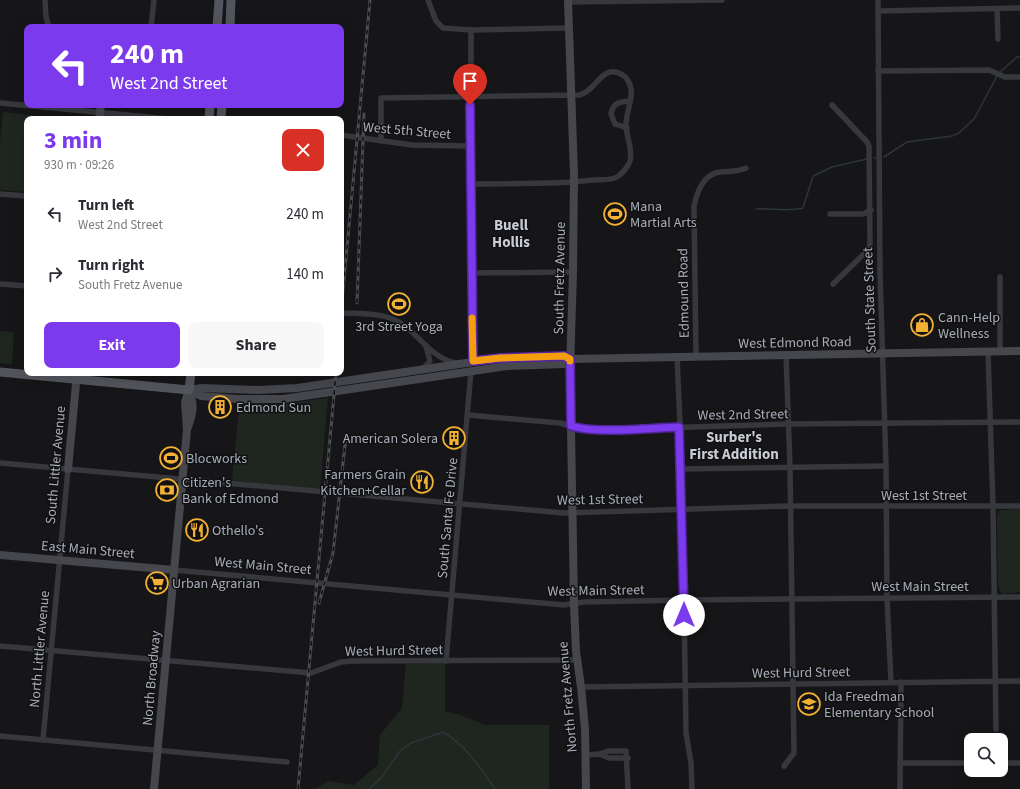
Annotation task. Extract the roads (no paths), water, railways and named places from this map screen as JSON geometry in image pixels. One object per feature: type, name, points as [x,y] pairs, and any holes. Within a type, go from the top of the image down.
[{"type":"main road","points":[[217,24],[219,0]]},
{"type":"main road","points":[[230,24],[232,0]]},
{"type":"main road","name":"South Fretz Avenue","points":[[568,1],[573,182],[573,272],[570,359],[574,604]]},
{"type":"main road","name":"West Edmond Road","points":[[189,390],[202,388],[258,390],[297,388],[473,361],[538,356],[564,356],[570,359],[1020,351]]},
{"type":"main road","name":"West Edmond Road","points":[[189,390],[201,396],[244,399],[283,399],[507,366],[564,364],[570,359]]},
{"type":"main road","points":[[0,372],[24,373]]},
{"type":"main road","points":[[77,376],[189,390],[191,376]]},
{"type":"main road","name":"South Littler Avenue","points":[[68,469],[77,376]]},
{"type":"main road","name":"North Broadway","points":[[154,789],[187,430],[185,402],[189,390]]},
{"type":"main road","name":"East Main Street","points":[[0,555],[174,570]]},
{"type":"main road","name":"North Fretz Avenue","points":[[574,604],[577,660],[582,687],[586,755],[586,789]]},
{"type":"street","points":[[45,0],[48,24]]},
{"type":"street","points":[[151,24],[154,0]]},
{"type":"street","points":[[428,0],[436,21],[443,28],[471,30],[568,28]]},
{"type":"street","points":[[568,1],[722,0]]},
{"type":"street","name":"South State Street","points":[[878,0],[879,175],[886,466],[887,599],[891,682]]},
{"type":"street","points":[[878,10],[1020,8]]},
{"type":"street","points":[[997,9],[998,39]]},
{"type":"street","points":[[471,30],[470,146],[473,361]]},
{"type":"street","points":[[878,71],[989,70],[1005,77],[1020,76]]},
{"type":"street","points":[[381,141],[381,98],[571,95],[585,94],[592,89],[601,76],[614,72],[622,74],[628,81],[631,90],[626,128],[630,162],[623,172],[611,179],[573,182],[471,184]]},
{"type":"street","points":[[626,128],[615,124],[611,114],[614,106],[618,103],[629,101]]},
{"type":"street","points":[[0,104],[24,106]]},
{"type":"street","points":[[832,105],[867,142],[870,151],[871,210],[871,234],[868,250],[833,284]]},
{"type":"street","points":[[50,108],[139,116]]},
{"type":"street","name":"West 5th Street","points":[[344,135],[432,146],[470,146]]},
{"type":"street","name":"Edmound Road","points":[[696,356],[694,206],[698,188],[714,173],[737,171],[746,168]]},
{"type":"street","points":[[870,177],[879,175]]},
{"type":"street","points":[[0,194],[24,196]]},
{"type":"street","points":[[830,214],[863,214],[871,210]]},
{"type":"street","points":[[471,273],[573,272]]},
{"type":"street","points":[[1000,277],[1000,352]]},
{"type":"street","points":[[0,284],[24,286]]},
{"type":"street","points":[[344,313],[377,315],[390,318],[401,323],[425,344],[447,360],[462,363]]},
{"type":"street","points":[[423,369],[430,361],[425,344]]},
{"type":"street","points":[[988,352],[995,598],[996,729]]},
{"type":"street","points":[[784,766],[794,753],[790,467],[787,424],[786,354]]},
{"type":"street","points":[[677,356],[682,469],[686,733],[691,763],[692,789]]},
{"type":"street","name":"South Santa Fe Drive","points":[[446,662],[472,371]]},
{"type":"street","name":"West 2nd Street","points":[[468,415],[560,423],[580,429],[596,430],[787,424],[884,425],[1020,422]]},
{"type":"street","name":"West 1st Street","points":[[0,463],[461,504],[572,512],[790,506],[1020,506]]},
{"type":"street","points":[[682,469],[886,466]]},
{"type":"street","name":"South Littler Avenue","points":[[59,560],[68,469]]},
{"type":"street","name":"North Littler Avenue","points":[[43,740],[59,560]]},
{"type":"street","name":"West Main Street","points":[[174,570],[564,605],[684,600],[1020,597]]},
{"type":"street","name":"West Hurd Street","points":[[0,646],[311,673],[341,662],[352,661],[446,662],[577,660]]},
{"type":"street","name":"West Hurd Street","points":[[582,687],[1020,681]]},
{"type":"street","points":[[900,789],[901,682]]},
{"type":"street","points":[[0,736],[287,762]]},
{"type":"street","points":[[586,755],[624,750],[627,753],[628,758],[628,789]]},
{"type":"street","points":[[600,754],[609,758],[628,758]]},
{"type":"street","points":[[900,763],[964,763]]},
{"type":"street","points":[[1008,763],[1020,763]]},
{"type":"waterway","points":[[999,73],[1017,57],[1020,57]]},
{"type":"waterway","points":[[884,157],[907,142],[952,136],[959,133],[974,119],[997,76]]},
{"type":"waterway","points":[[756,209],[791,210],[803,208],[813,176],[832,167],[867,159]]},
{"type":"waterway","points":[[369,789],[382,777],[400,751],[411,743],[443,732],[465,750],[495,789]]},
{"type":"railway","points":[[344,280],[370,0]]},
{"type":"railway","points":[[357,303],[364,114]]},
{"type":"railway","points":[[298,789],[336,376]]},
{"type":"railway","points":[[319,603],[333,553],[346,436]]},
{"type":"place","name":"Mana Martial Arts","points":[[615,214]]},
{"type":"place","name":"3rd Street Yoga","points":[[399,304]]},
{"type":"place","name":"Cann-Help Wellness","points":[[922,325]]},
{"type":"place","name":"Edmond Sun","points":[[220,407]]},
{"type":"place","name":"American Solera","points":[[454,438]]},
{"type":"place","name":"Blocworks","points":[[171,458]]},
{"type":"place","name":"Farmers Grain Kitchen+Cellar","points":[[422,482]]},
{"type":"place","name":"Citizen's Bank of Edmond","points":[[167,490]]},
{"type":"place","name":"Othello's","points":[[197,530]]},
{"type":"place","name":"Urban Agrarian","points":[[157,583]]},
{"type":"place","name":"Ida Freedman Elementary School","points":[[809,704]]},
{"type":"district","name":"Buell Hollis","points":[[511,234]]},
{"type":"district","name":"Surber's First Addition","points":[[734,446]]}]
